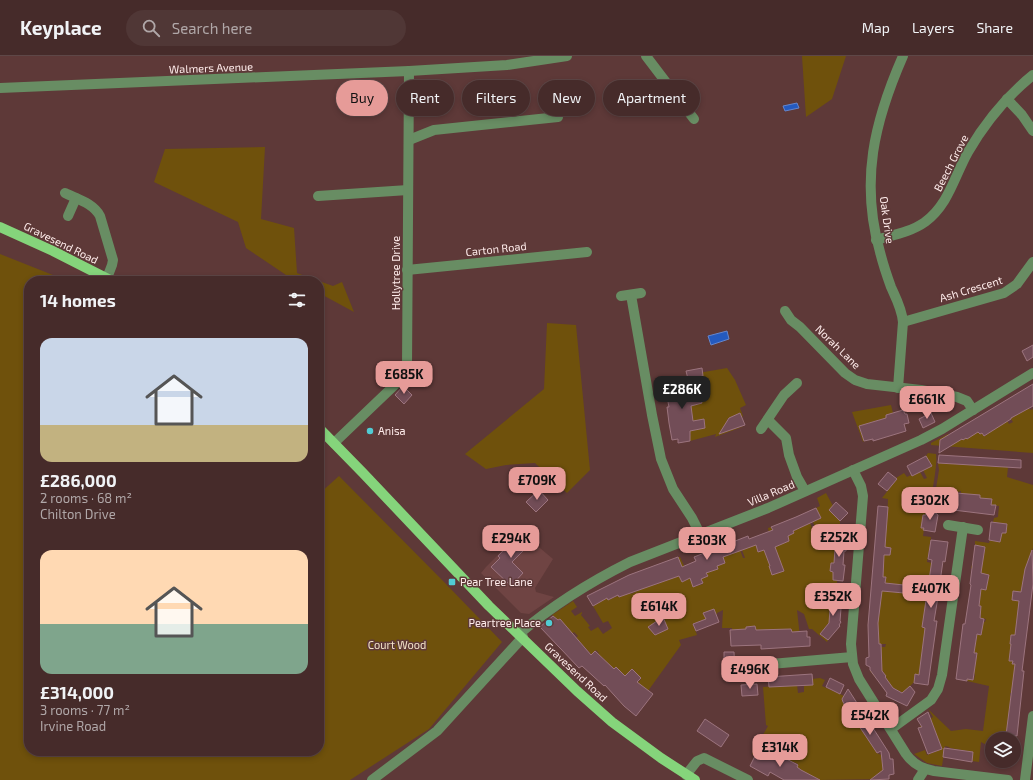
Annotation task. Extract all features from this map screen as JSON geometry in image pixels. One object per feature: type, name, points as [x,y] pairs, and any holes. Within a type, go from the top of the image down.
[{"type":"main road","name":"Gravesend Road","points":[[0,228],[53,251],[102,276]]},
{"type":"main road","name":"Gravesend Road","points":[[324,433],[489,606],[577,691],[612,722],[691,777]]},
{"type":"street","name":"Walmers Avenue","points":[[0,88],[409,72],[507,65],[566,56]]},
{"type":"street","points":[[646,56],[694,119]]},
{"type":"street","name":"Oak Drive","points":[[898,388],[904,322],[901,309],[888,278],[876,240],[870,184],[875,137],[885,100],[903,56]]},
{"type":"street","name":"Hollytree Drive","points":[[334,443],[402,377],[406,370],[408,360],[407,270],[409,72]]},
{"type":"street","name":"Beech Grove","points":[[876,240],[913,228],[926,221],[938,210],[949,194],[971,148],[1007,99],[1033,75]]},
{"type":"street","points":[[1007,99],[1022,115],[1033,131]]},
{"type":"street","points":[[409,140],[434,130],[558,117]]},
{"type":"street","points":[[318,196],[408,190]]},
{"type":"street","points":[[65,193],[92,206],[100,216],[113,260],[111,276]]},
{"type":"street","points":[[68,216],[76,198]]},
{"type":"street","name":"Carton Road","points":[[407,270],[587,252]]},
{"type":"street","name":"Ash Crescent","points":[[904,322],[1004,293],[1017,284],[1033,262]]},
{"type":"street","points":[[642,293],[626,296],[661,459],[673,489],[692,518],[700,534]]},
{"type":"street","name":"Norah Lane","points":[[785,311],[791,320],[800,327],[849,377],[867,384],[957,397],[966,401],[973,410]]},
{"type":"street","name":"Villa Road","points":[[521,636],[554,606],[630,562],[768,508],[933,434],[1033,373]]},
{"type":"street","points":[[761,429],[784,395],[797,383]]},
{"type":"street","points":[[768,420],[786,438],[789,455],[805,491]]},
{"type":"street","points":[[853,470],[861,486],[863,498],[851,640],[852,657],[859,680],[909,759],[925,769],[934,771],[1008,780]]},
{"type":"street","points":[[948,525],[978,530]]},
{"type":"street","points":[[890,729],[931,700],[939,686],[942,675],[963,528]]},
{"type":"street","points":[[372,780],[437,731],[521,636]]},
{"type":"street","points":[[747,666],[852,657]]},
{"type":"street","points":[[1025,780],[1033,716]]},
{"type":"street","points":[[691,777],[697,761],[704,758],[748,780]]},
{"type":"street","points":[[918,780],[925,769]]},
{"type":"shaded area","points":[[521,532],[553,559],[535,588],[536,592],[554,597],[529,614],[521,613],[481,573]]},
{"type":"green space","points":[[802,56],[846,56],[832,99],[806,117]]},
{"type":"green space","points":[[265,147],[261,219],[294,228],[297,273],[305,276],[288,276],[246,248],[238,222],[154,182],[165,149]]},
{"type":"green space","name":"Court Wood","points":[[0,254],[55,276],[24,276],[24,756],[324,756],[324,490],[339,476],[502,642],[429,729],[350,780],[0,780]]},
{"type":"green space","points":[[342,282],[354,312],[324,296],[324,283],[333,286]]},
{"type":"green space","points":[[547,323],[576,325],[590,470],[567,493],[535,463],[506,465],[486,469],[465,454],[544,389]]},
{"type":"green space","points":[[727,368],[735,380],[746,405],[740,408],[742,417],[740,413],[727,419],[729,424],[734,429],[745,426],[715,437],[716,434],[690,441],[689,436],[691,435],[688,433],[687,429],[705,423],[704,419],[690,424],[689,399],[685,378],[687,378],[687,375]]},
{"type":"green space","points":[[891,405],[893,413],[886,415],[887,419],[878,420],[860,426],[863,442],[852,412]]},
{"type":"green space","points":[[1028,408],[1031,410],[1033,409],[1033,453],[931,445],[931,443],[948,434],[951,440],[967,439],[977,430],[980,434],[982,433],[985,436],[988,434],[983,426],[990,432],[996,428],[991,420],[1006,418],[1009,424],[1013,422],[1009,416]]},
{"type":"green space","points":[[928,453],[936,454],[936,468],[931,504],[932,511],[926,510],[926,515],[923,515],[922,521],[925,522],[923,536],[931,537],[927,562],[932,563],[927,595],[923,595],[922,600],[926,600],[924,615],[926,623],[923,623],[922,627],[925,628],[919,675],[915,675],[914,682],[907,689],[912,697],[891,687],[883,671],[875,677],[870,671],[879,670],[879,666],[882,666],[882,657],[879,657],[879,647],[885,647],[886,644],[879,644],[868,629],[869,615],[879,616],[881,599],[871,597],[885,586],[886,578],[883,577],[884,555],[890,555],[891,548],[885,547],[886,537],[875,536],[877,524],[887,525],[888,499],[882,498],[897,479],[896,478],[904,473],[907,477],[920,472],[924,479],[927,478],[923,470],[932,466],[926,456]]},
{"type":"green space","points":[[938,463],[1008,467],[1007,477],[1033,485],[1033,548],[1025,569],[1033,571],[1033,576],[1024,574],[1021,593],[1013,595],[1012,600],[1019,601],[1015,635],[1011,635],[1010,644],[1014,644],[1009,661],[1020,664],[1013,689],[1022,690],[1022,694],[1010,693],[1011,696],[1007,731],[985,732],[985,744],[981,742],[979,762],[972,761],[973,752],[945,746],[942,766],[927,763],[914,754],[925,750],[927,755],[942,749],[932,723],[918,728],[933,717],[928,709],[951,731],[966,729],[983,731],[989,686],[967,681],[967,679],[974,680],[975,674],[968,672],[970,652],[977,636],[973,636],[973,634],[981,635],[982,631],[978,630],[979,621],[985,622],[986,619],[980,618],[981,615],[978,614],[979,609],[981,609],[981,606],[979,606],[981,589],[986,590],[987,584],[982,583],[987,582],[989,575],[973,572],[973,569],[971,568],[972,565],[982,566],[985,547],[975,545],[975,541],[989,543],[990,540],[1000,542],[1002,533],[1006,533],[1007,524],[993,522],[994,518],[998,517],[999,506],[979,503],[980,495],[963,494],[961,491],[956,493],[955,500],[939,498],[937,508],[935,509],[933,507],[939,470]]},
{"type":"green space","points":[[826,493],[833,506],[829,510],[840,521],[840,526],[837,526],[834,563],[831,563],[830,571],[833,572],[833,580],[837,580],[837,595],[831,595],[834,616],[820,634],[828,640],[827,642],[812,629],[809,629],[804,614],[797,610],[800,637],[756,634],[755,626],[746,627],[747,634],[745,629],[738,630],[738,634],[730,635],[732,628],[722,628],[723,610],[716,615],[693,624],[697,635],[679,640],[681,645],[648,691],[633,693],[623,705],[621,703],[641,679],[633,669],[619,681],[618,669],[616,667],[612,671],[610,669],[612,667],[607,663],[598,670],[605,660],[602,657],[597,663],[593,659],[599,653],[596,650],[592,655],[580,642],[571,643],[578,636],[574,632],[567,638],[564,635],[570,630],[565,625],[559,630],[556,627],[562,621],[560,619],[558,620],[552,615],[573,601],[577,607],[571,611],[575,616],[582,612],[581,615],[590,626],[588,627],[591,631],[598,627],[603,634],[612,628],[608,621],[603,623],[593,606],[607,598],[608,600],[630,592],[631,594],[649,585],[643,570],[645,569],[655,585],[662,582],[664,577],[665,581],[679,576],[682,582],[687,579],[678,557],[680,557],[694,587],[703,584],[701,579],[707,576],[699,555],[702,554],[709,572],[716,563],[720,565],[725,563],[722,555],[740,550],[743,558],[745,558],[742,550],[754,539],[758,552],[769,533],[768,528],[771,527],[775,537],[788,541],[788,536],[793,531],[810,523],[813,530],[816,530],[813,522],[821,518],[816,508],[820,506],[817,498]]},
{"type":"green space","points":[[820,678],[825,680],[822,686],[844,696],[842,699],[843,703],[877,753],[881,755],[884,779],[820,780],[812,776],[810,780],[798,776],[801,769],[796,768],[798,764],[794,762],[791,767],[781,761],[774,774],[777,767],[752,754],[768,726],[766,725],[763,687],[797,685],[798,693],[804,692],[804,685],[812,679]]},
{"type":"water","points":[[797,103],[799,108],[785,111],[783,106]]},
{"type":"water","points":[[727,331],[729,339],[711,345],[708,336]]},
{"type":"building","points":[[1033,345],[1033,357],[1027,361],[1022,351]]},
{"type":"building","points":[[702,368],[703,376],[688,379],[686,371]]},
{"type":"building","points":[[685,377],[689,397],[700,395],[702,403],[691,406],[693,421],[704,419],[705,428],[690,431],[690,441],[678,443],[678,439],[672,440],[667,407],[669,407],[664,381]]},
{"type":"building","points":[[1033,384],[1033,406],[1011,418],[984,436],[982,433],[980,434],[978,432],[967,439],[962,439],[939,453],[940,440]]},
{"type":"building","points":[[403,386],[412,395],[404,404],[395,395]]},
{"type":"building","points":[[903,410],[905,414],[907,414],[909,423],[904,424],[906,431],[873,441],[873,439],[864,441],[859,426],[886,418],[886,415]]},
{"type":"building","points":[[740,413],[745,425],[719,434],[729,418]]},
{"type":"building","points":[[931,413],[935,422],[923,428],[919,419]]},
{"type":"building","points":[[939,455],[1021,460],[1021,468],[938,463]]},
{"type":"building","points":[[926,456],[932,466],[912,476],[907,466]]},
{"type":"building","points":[[888,472],[897,479],[887,491],[878,484]]},
{"type":"building","points":[[539,490],[548,500],[536,512],[526,502]]},
{"type":"building","points":[[956,493],[980,495],[980,498],[992,499],[991,505],[996,505],[994,515],[937,508],[939,498],[955,500]]},
{"type":"building","points":[[836,502],[848,513],[840,521],[829,510]]},
{"type":"building","points":[[878,506],[888,507],[885,547],[891,548],[890,555],[884,555],[883,577],[886,577],[885,583],[904,585],[904,593],[882,591],[878,623],[879,644],[881,644],[882,671],[893,688],[902,693],[910,686],[915,692],[907,706],[886,696],[887,693],[870,670],[870,667],[866,665],[866,658],[869,657],[868,625]]},
{"type":"building","points":[[816,508],[821,518],[793,531],[794,533],[788,536],[789,541],[775,547],[784,571],[772,575],[764,550],[758,552],[756,545],[723,557],[725,563],[717,566],[718,569],[706,573],[708,576],[701,579],[703,583],[693,587],[690,578],[682,582],[679,576],[619,597],[618,595],[608,600],[607,598],[593,606],[587,596],[629,575],[678,557],[682,567],[696,561],[694,557],[748,536],[749,539],[773,530],[771,527]]},
{"type":"building","points":[[926,510],[933,511],[938,515],[935,532],[923,530],[924,528],[921,528],[923,515],[926,515]]},
{"type":"building","points":[[991,522],[1007,524],[1006,533],[1002,533],[1000,542],[989,540]]},
{"type":"building","points":[[521,532],[532,542],[512,562],[523,573],[511,586],[491,567],[500,558],[498,556]]},
{"type":"building","points":[[836,535],[847,536],[846,551],[844,551],[843,565],[845,565],[843,581],[833,580],[833,572],[830,571],[831,563],[834,563]]},
{"type":"building","points":[[931,540],[948,542],[945,562],[943,561],[934,621],[937,621],[928,685],[914,683],[915,674],[919,675],[925,628],[922,627],[932,560],[928,559]]},
{"type":"building","points":[[975,545],[985,547],[981,573],[989,575],[986,590],[981,589],[979,606],[981,606],[980,618],[984,619],[981,635],[977,634],[974,653],[977,653],[973,680],[967,679],[967,681],[956,679],[963,624],[965,624],[971,585]]},
{"type":"building","points":[[1032,550],[1033,584],[1022,671],[1024,671],[1017,732],[1006,732],[1015,664],[1012,664],[1013,661],[1009,661],[1010,644],[1011,635],[1015,635],[1019,601],[1012,600],[1013,591],[1021,592],[1025,569]]},
{"type":"building","points":[[831,595],[842,596],[841,622],[839,625],[840,626],[828,640],[820,634],[829,623]]},
{"type":"building","points":[[714,609],[719,622],[696,631],[693,624],[706,619],[703,613]]},
{"type":"building","points":[[553,616],[558,620],[560,619],[591,655],[595,651],[614,669],[616,667],[625,676],[632,669],[641,678],[637,682],[653,694],[636,716],[624,706],[605,685],[604,686],[582,666],[579,668],[540,627]]},
{"type":"building","points":[[663,617],[668,629],[655,635],[648,627]]},
{"type":"building","points":[[755,626],[756,630],[791,629],[792,632],[807,631],[807,637],[810,637],[810,646],[761,649],[761,645],[731,646],[730,630],[746,629],[746,627]]},
{"type":"building","points":[[724,652],[734,652],[735,672],[724,672]]},
{"type":"building","points":[[812,674],[813,685],[769,687],[768,677]]},
{"type":"building","points":[[830,678],[844,685],[840,694],[826,687]]},
{"type":"building","points":[[757,684],[758,695],[742,696],[741,685]]},
{"type":"building","points":[[848,689],[889,753],[890,759],[893,759],[894,774],[889,775],[889,779],[870,780],[883,770],[881,751],[877,753],[843,702],[842,699]]},
{"type":"building","points":[[928,712],[942,749],[928,754],[918,728],[922,727],[917,719]]},
{"type":"building","points":[[705,719],[729,735],[721,747],[697,731]]},
{"type":"building","points":[[944,748],[973,752],[972,762],[943,757]]},
{"type":"building","points":[[766,752],[775,757],[777,754],[798,765],[797,767],[801,770],[820,780],[784,780],[770,772],[768,776],[750,766],[755,756],[762,759]]},
{"type":"place","name":"Anisa","points":[[370,431]]},
{"type":"place","name":"Pear Tree Lane","points":[[452,582]]},
{"type":"place","name":"Peartree Place","points":[[549,623]]}]
